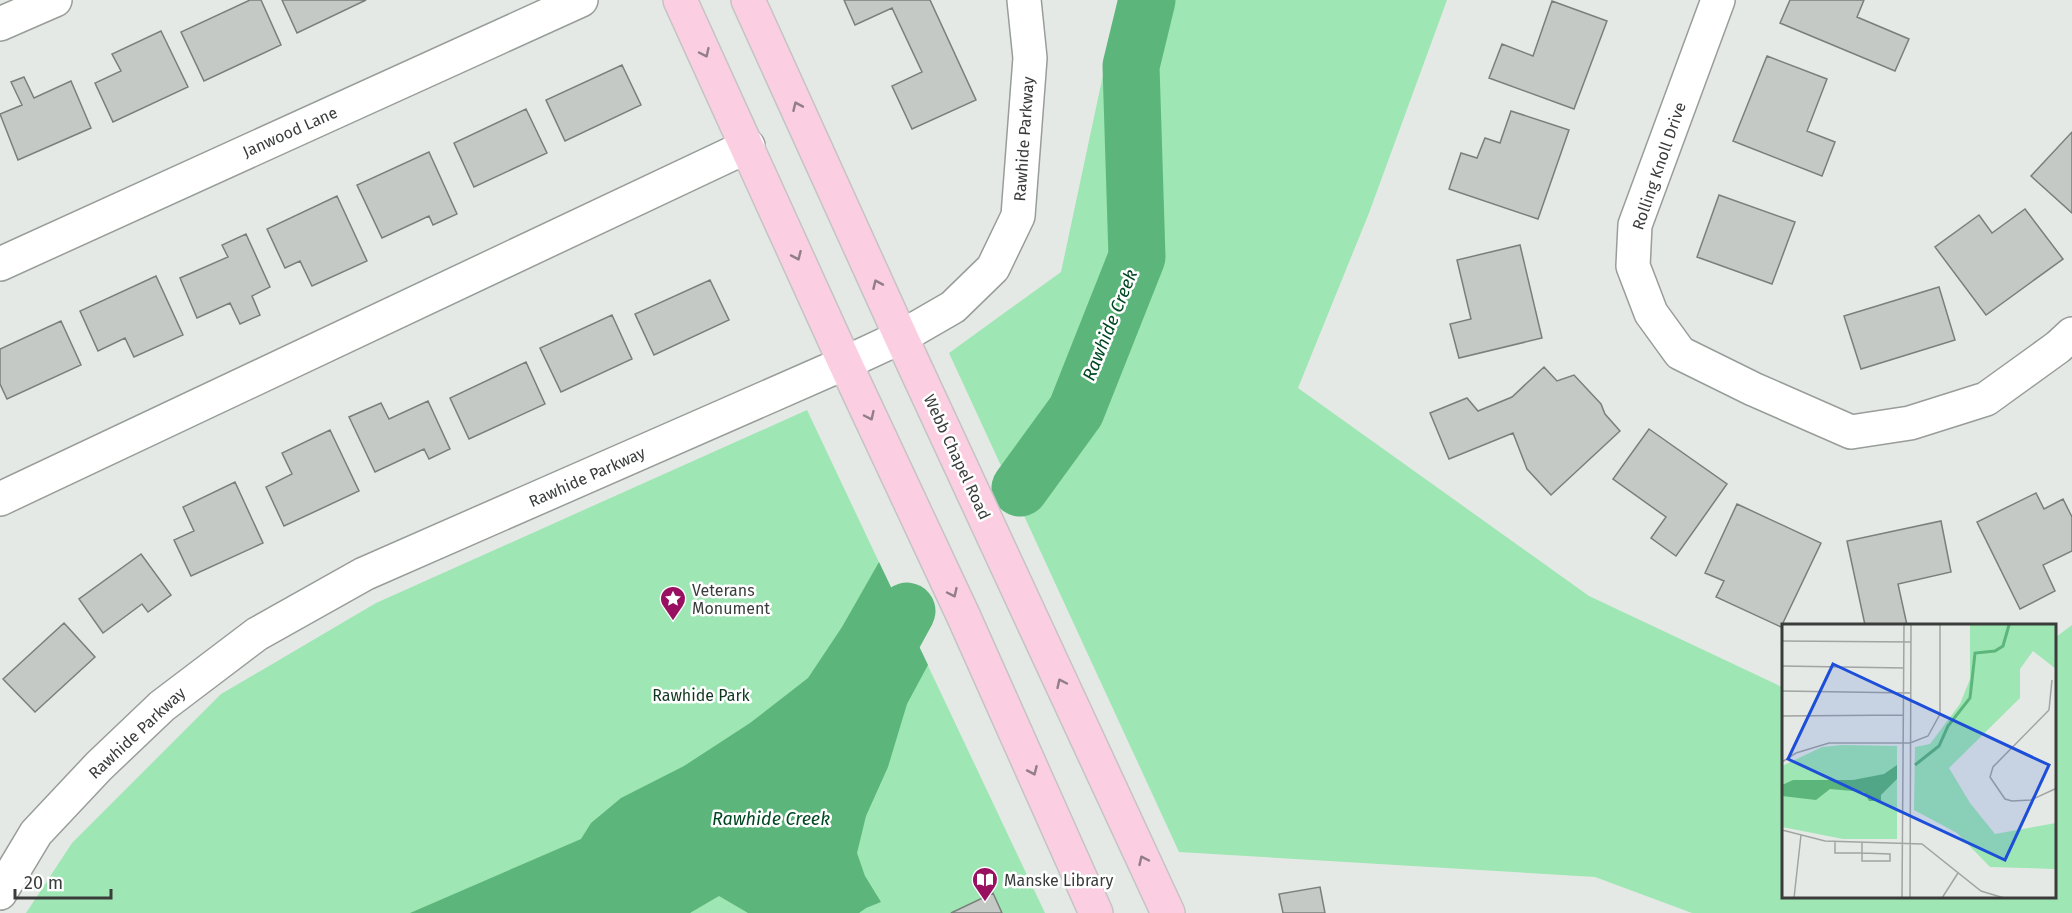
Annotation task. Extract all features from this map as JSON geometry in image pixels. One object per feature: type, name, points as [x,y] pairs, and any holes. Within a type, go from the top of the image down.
[{"type":"main road","points":[[680,0],[845,363],[963,615],[1096,913]]},
{"type":"main road","name":"Webb Chapel Road","points":[[748,0],[901,337],[1168,913]]},
{"type":"street","points":[[0,24],[55,0]]},
{"type":"street","name":"Janwood Lane","points":[[0,264],[581,0]]},
{"type":"street","name":"Rawhide Parkway","points":[[0,893],[36,834],[99,766],[162,706],[257,634],[364,574],[845,363],[901,337],[953,307],[993,268],[1018,216],[1030,58],[1024,0]]},
{"type":"street","name":"Rolling Knoll Drive","points":[[1718,0],[1635,225],[1633,266],[1651,313],[1680,353],[1752,389],[1851,432],[1910,423],[1986,399],[2058,347],[2072,334]]},
{"type":"street","points":[[0,499],[748,146]]},
{"type":"green space","points":[[1119,0],[1447,0],[1369,213],[1298,388],[1589,596],[1782,687],[1782,898],[2057,898],[2057,636],[2072,625],[2072,913],[1692,913],[1595,877],[1179,852],[949,353],[1061,272]]},
{"type":"green space","name":"Rawhide Park","points":[[807,410],[1045,913],[26,913],[72,843],[221,694],[376,603]]},
{"type":"water","name":"Rawhide Creek","points":[[879,562],[928,665],[907,704],[888,767],[866,816],[857,853],[865,876],[881,902],[859,913],[748,913],[719,896],[690,913],[410,913],[581,839],[591,823],[621,798],[684,766],[750,723],[808,678],[842,627]]},
{"type":"building","points":[[250,0],[261,0],[281,45],[204,81],[181,32]]},
{"type":"building","points":[[282,0],[366,0],[297,33]]},
{"type":"building","points":[[844,0],[930,0],[976,100],[912,129],[892,86],[922,72],[892,8],[855,25]]},
{"type":"building","points":[[1790,0],[1864,0],[1857,17],[1909,39],[1895,71],[1780,23]]},
{"type":"building","points":[[1552,1],[1607,21],[1574,109],[1489,78],[1502,44],[1533,56]]},
{"type":"building","points":[[161,31],[188,87],[113,122],[95,83],[121,71],[112,54]]},
{"type":"building","points":[[1767,56],[1827,79],[1807,131],[1835,142],[1822,176],[1733,141]]},
{"type":"building","points":[[622,65],[641,105],[565,141],[546,100]]},
{"type":"building","points":[[24,77],[34,98],[71,81],[91,128],[18,160],[0,114],[22,105],[11,82]]},
{"type":"building","points":[[526,109],[547,153],[474,187],[454,143]]},
{"type":"building","points":[[1511,111],[1569,130],[1538,219],[1449,189],[1461,153],[1477,158],[1485,138],[1500,143]]},
{"type":"building","points":[[2072,132],[2072,213],[2031,176]]},
{"type":"building","points":[[429,152],[457,214],[433,225],[429,216],[382,238],[357,185]]},
{"type":"building","points":[[1719,195],[1795,222],[1772,284],[1697,257]]},
{"type":"building","points":[[337,196],[367,261],[312,286],[300,261],[285,268],[267,229]]},
{"type":"building","points":[[2025,209],[2063,259],[1986,315],[1935,247],[1979,215],[1992,233]]},
{"type":"building","points":[[246,234],[270,287],[252,296],[260,315],[240,324],[230,303],[197,318],[180,278],[228,257],[222,245]]},
{"type":"building","points":[[1520,245],[1542,338],[1459,358],[1450,324],[1471,319],[1457,260]]},
{"type":"building","points":[[156,276],[183,335],[134,357],[125,338],[98,351],[80,311]]},
{"type":"building","points":[[710,280],[729,320],[654,355],[635,314]]},
{"type":"building","points":[[1939,287],[1955,340],[1861,369],[1844,316]]},
{"type":"building","points":[[612,315],[632,359],[561,392],[540,348]]},
{"type":"building","points":[[61,321],[81,365],[7,399],[0,384],[0,349]]},
{"type":"building","points":[[526,362],[545,404],[469,439],[450,398]]},
{"type":"building","points":[[1544,367],[1557,381],[1574,375],[1601,404],[1605,414],[1620,431],[1551,495],[1527,469],[1513,433],[1449,459],[1430,413],[1467,398],[1478,411],[1512,397]]},
{"type":"building","points":[[428,401],[450,449],[429,459],[424,449],[375,472],[349,417],[381,403],[389,419]]},
{"type":"building","points":[[1649,429],[1727,484],[1676,556],[1651,538],[1666,517],[1613,479]]},
{"type":"building","points":[[330,430],[359,491],[284,526],[266,487],[292,474],[282,453]]},
{"type":"building","points":[[235,482],[263,543],[191,576],[174,540],[194,531],[183,507]]},
{"type":"building","points":[[2036,493],[2044,509],[2063,499],[2072,517],[2072,551],[2043,565],[2055,591],[2020,609],[1977,522]]},
{"type":"building","points":[[1737,504],[1821,543],[1781,627],[1716,597],[1724,581],[1705,573]]},
{"type":"building","points":[[1941,521],[1951,572],[1898,584],[1907,624],[1865,624],[1847,541]]},
{"type":"building","points":[[141,554],[171,595],[148,612],[142,604],[103,633],[79,599]]},
{"type":"building","points":[[64,623],[95,657],[35,712],[3,679]]},
{"type":"building","points":[[1320,887],[1325,913],[1283,913],[1279,894]]},
{"type":"building","name":"Manske Library","points":[[993,893],[1002,913],[951,913]]},
{"type":"waterway","name":"Rawhide Creek","points":[[1020,488],[1076,411],[1137,257],[1131,66],[1147,0]]},
{"type":"waterway","name":"Rawhide Creek","points":[[866,686],[907,611]]},
{"type":"place","name":"Veterans Monument","points":[[673,622]]},
{"type":"place","name":"Manske Library","points":[[985,903]]}]
